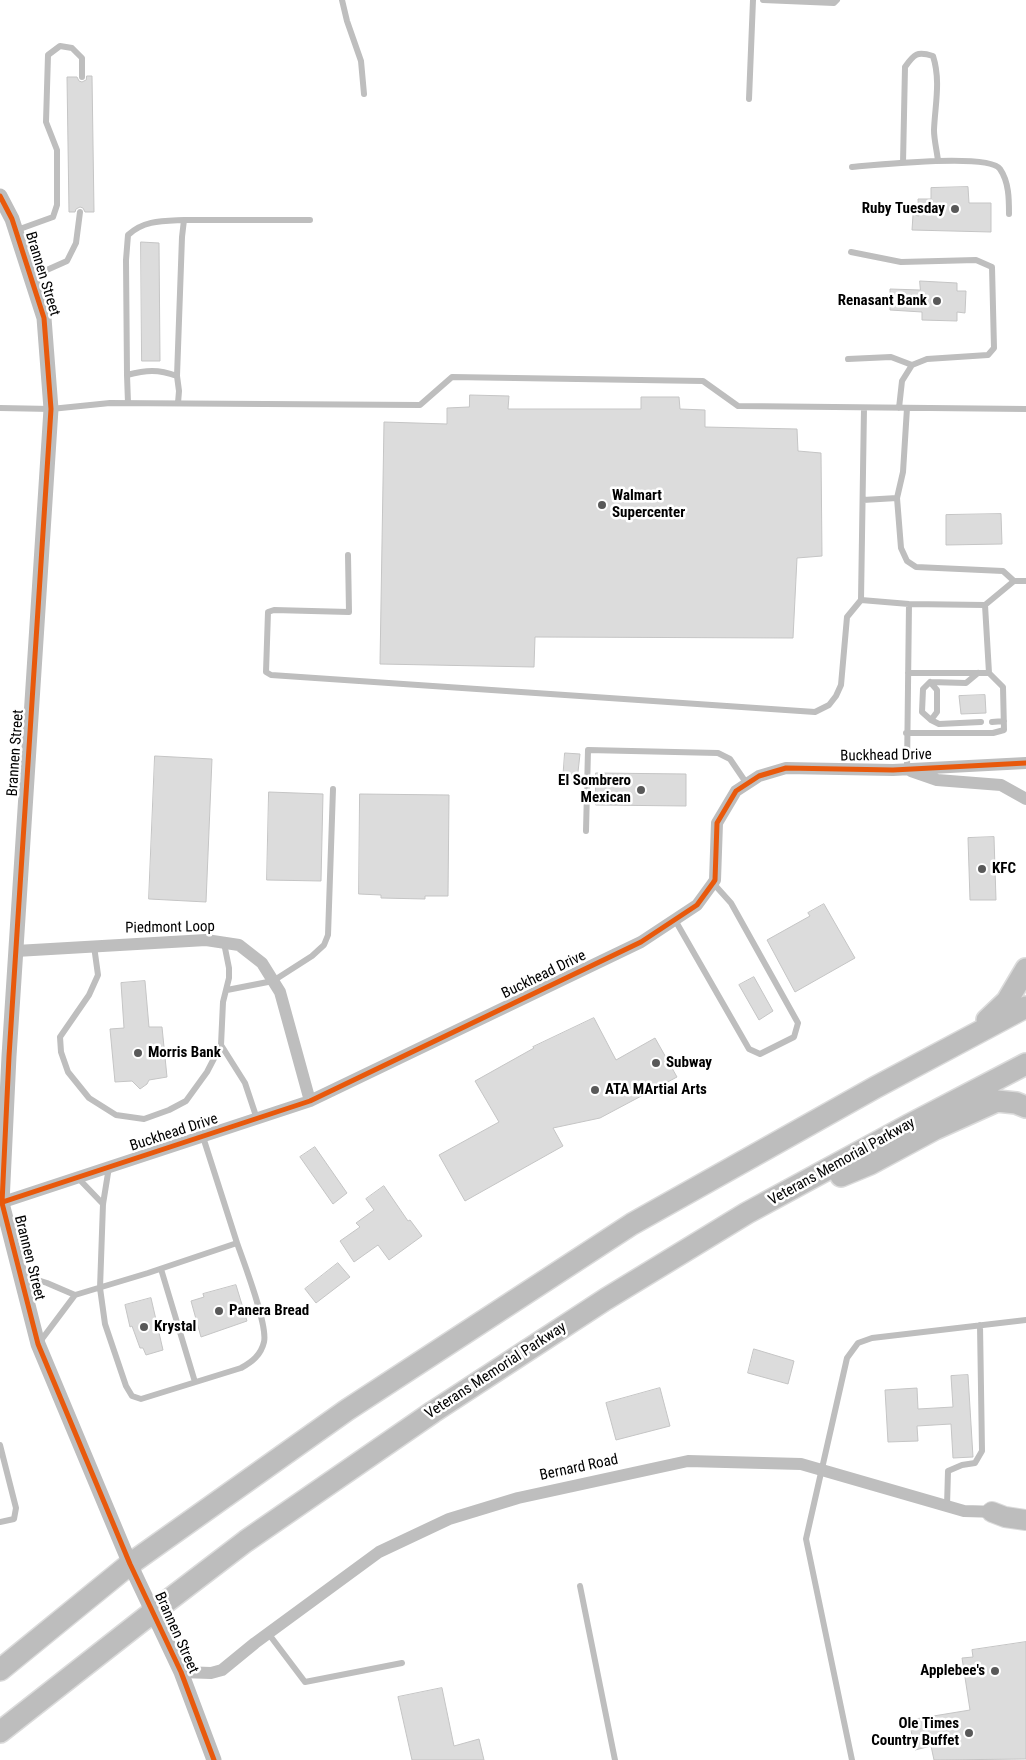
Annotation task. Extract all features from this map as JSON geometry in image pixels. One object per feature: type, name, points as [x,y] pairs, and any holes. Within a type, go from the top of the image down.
[{"type":"highway","points":[[970,1036],[1008,1000],[1026,969]]},
{"type":"highway","points":[[0,1670],[130,1564],[347,1410],[632,1224],[876,1087],[1026,1007]]},
{"type":"highway","name":"Veterans Memorial Parkway","points":[[0,1732],[246,1541],[433,1412],[606,1299],[748,1213],[1026,1064]]},
{"type":"highway","points":[[748,1213],[870,1164],[935,1130],[998,1101],[1016,1103],[1026,1107]]},
{"type":"main road","points":[[992,1512],[1005,1517],[1026,1520]]},
{"type":"street","name":"Brannen Street","points":[[0,196],[15,230],[44,318],[51,409],[1,1203],[38,1344],[130,1564],[181,1672],[214,1760]]},
{"type":"street","name":"Buckhead Drive","points":[[1,1203],[310,1101],[641,942],[697,905],[713,884],[715,880],[716,823],[736,792],[759,776],[786,768],[907,770],[1026,763]]},
{"type":"street","name":"Buckhead Drive","points":[[907,770],[937,780],[1001,785],[1026,799]]},
{"type":"street","name":"Piedmont Loop","points":[[16,951],[206,940],[239,945],[262,963],[280,992],[310,1101]]},
{"type":"street","name":"Bernard Road","points":[[181,1672],[211,1673],[222,1670],[268,1633],[380,1552],[449,1518],[501,1503],[688,1461],[801,1464],[964,1511],[1026,1512]]},
{"type":"lane","points":[[342,0],[361,61],[364,94]]},
{"type":"lane","points":[[748,99],[753,0]]},
{"type":"lane","points":[[764,0],[834,3],[837,0]]},
{"type":"lane","points":[[15,230],[53,217],[57,205],[57,150],[46,122],[48,55],[60,46],[72,48],[82,58],[82,76]]},
{"type":"lane","points":[[903,163],[905,68],[912,56],[923,53],[933,56],[938,70],[934,132],[938,161]]},
{"type":"lane","points":[[852,167],[966,160],[994,164],[1000,169],[1008,190],[1009,214]]},
{"type":"lane","points":[[31,277],[67,261],[76,243],[80,212]]},
{"type":"lane","points":[[178,403],[177,376],[184,220]]},
{"type":"lane","points":[[128,403],[126,260],[128,235],[136,228],[156,221],[310,220]]},
{"type":"lane","points":[[850,252],[901,262],[976,260],[992,267],[994,348],[988,355],[928,359],[912,365],[902,381],[898,408]]},
{"type":"lane","points":[[848,359],[891,357],[912,365]]},
{"type":"lane","points":[[127,375],[140,371],[162,370],[177,376]]},
{"type":"lane","points":[[0,408],[51,409],[110,403],[420,405],[452,376],[703,381],[738,406],[1026,409]]},
{"type":"lane","points":[[348,555],[350,612],[274,610],[268,612],[266,672],[271,675],[281,676],[815,712],[828,705],[836,696],[841,685],[847,617],[861,600],[864,408]]},
{"type":"lane","points":[[907,408],[903,472],[897,498],[901,548],[908,562],[916,567],[1003,571],[1014,581]]},
{"type":"lane","points":[[863,500],[897,498]]},
{"type":"lane","points":[[861,600],[909,604],[985,605],[1014,581],[1026,581]]},
{"type":"lane","points":[[907,770],[909,604]]},
{"type":"lane","points":[[906,734],[992,733],[1004,730],[1003,687],[989,673],[985,605]]},
{"type":"lane","points":[[908,673],[989,673]]},
{"type":"lane","points":[[978,673],[966,683],[930,682],[923,689],[922,712],[931,720],[940,724],[981,722]]},
{"type":"lane","points":[[930,682],[937,690],[937,712],[931,720]]},
{"type":"lane","points":[[992,722],[1004,721]]},
{"type":"lane","points":[[586,832],[588,750],[718,753],[730,759],[747,784]]},
{"type":"lane","points":[[227,990],[273,981],[312,956],[324,945],[328,935],[333,788]]},
{"type":"lane","points":[[675,920],[750,1049],[760,1054],[794,1037],[798,1024],[731,904],[713,884]]},
{"type":"lane","points":[[94,946],[98,975],[89,994],[60,1038],[61,1052],[68,1072],[89,1098],[116,1115],[144,1119],[169,1110],[186,1100],[207,1072],[221,1045],[223,1002],[227,990],[229,968],[224,943]]},
{"type":"lane","points":[[221,1045],[245,1084],[257,1119]]},
{"type":"lane","points":[[110,1167],[103,1204],[100,1288],[105,1324],[126,1386],[132,1396],[141,1399],[241,1368],[253,1362],[264,1341],[263,1324],[203,1136]]},
{"type":"lane","points":[[78,1178],[103,1204]]},
{"type":"lane","points":[[38,1344],[75,1295],[238,1243]]},
{"type":"lane","points":[[161,1269],[195,1382]]},
{"type":"lane","points":[[20,1274],[47,1282],[75,1295]]},
{"type":"lane","points":[[852,1760],[806,1539],[847,1358],[858,1343],[872,1338],[1026,1320]]},
{"type":"lane","points":[[947,1506],[948,1471],[962,1465],[976,1463],[982,1451],[980,1326]]},
{"type":"lane","points":[[0,1445],[16,1508],[14,1520],[0,1522]]},
{"type":"lane","points":[[580,1586],[615,1760]]},
{"type":"lane","points":[[268,1633],[305,1682],[402,1663]]},
{"type":"building","points":[[87,76],[92,76],[94,212],[85,212],[80,207],[75,212],[69,212],[67,77],[77,77],[82,82],[86,80]]},
{"type":"building","name":"Ruby Tuesday","points":[[968,187],[969,203],[991,203],[991,232],[912,230],[913,215],[919,216],[918,199],[931,199],[931,188]]},
{"type":"building","points":[[141,242],[159,243],[160,361],[142,361]]},
{"type":"building","points":[[920,281],[957,283],[957,291],[966,291],[965,313],[957,312],[957,321],[922,320],[922,312],[890,310],[890,289],[920,290]]},
{"type":"building","name":"Walmart Supercenter","points":[[470,395],[509,396],[508,409],[641,409],[641,397],[679,397],[680,409],[705,410],[705,427],[797,429],[798,451],[821,453],[822,556],[797,558],[793,638],[535,637],[534,667],[380,664],[384,422],[447,424],[447,408],[469,407]]},
{"type":"building","points":[[1001,514],[1002,544],[946,545],[946,515]]},
{"type":"building","points":[[985,695],[986,713],[961,714],[959,696]]},
{"type":"building","points":[[565,753],[580,754],[577,781],[563,780]]},
{"type":"building","points":[[155,756],[212,759],[206,902],[149,899]]},
{"type":"building","name":"El Sombrero Mexican","points":[[596,773],[686,774],[686,806],[596,805]]},
{"type":"building","points":[[269,792],[323,794],[321,881],[267,880]]},
{"type":"building","points":[[360,794],[449,795],[448,896],[425,896],[425,899],[381,898],[381,895],[359,894]]},
{"type":"building","name":"KFC","points":[[994,837],[996,900],[970,900],[968,838]]},
{"type":"building","points":[[824,904],[855,958],[795,992],[767,940],[810,916],[808,913]]},
{"type":"building","points":[[754,977],[773,1011],[759,1020],[739,985]]},
{"type":"building","name":"Morris Bank","points":[[145,981],[149,1027],[162,1027],[167,1077],[149,1080],[140,1089],[132,1081],[115,1082],[110,1029],[124,1028],[121,983]]},
{"type":"building","points":[[594,1018],[616,1060],[655,1038],[677,1077],[600,1118],[553,1128],[563,1146],[465,1201],[439,1155],[499,1122],[475,1081],[533,1047]]},
{"type":"building","points":[[315,1147],[347,1193],[333,1204],[300,1157]]},
{"type":"building","points":[[384,1186],[408,1221],[410,1220],[422,1236],[389,1260],[378,1245],[354,1262],[340,1241],[360,1227],[356,1223],[374,1210],[366,1199]]},
{"type":"building","points":[[338,1263],[350,1277],[316,1303],[305,1289]]},
{"type":"building","name":"Panera Bread","points":[[236,1285],[247,1321],[201,1337],[191,1301],[204,1297],[203,1294]]},
{"type":"building","name":"Krystal","points":[[151,1298],[163,1350],[146,1355],[143,1348],[140,1348],[132,1326],[130,1327],[125,1305]]},
{"type":"building","points":[[754,1349],[794,1361],[788,1384],[748,1373]]},
{"type":"building","points":[[968,1375],[973,1457],[953,1458],[951,1424],[917,1426],[918,1441],[888,1442],[885,1390],[917,1388],[918,1409],[953,1407],[951,1376]]},
{"type":"building","points":[[660,1388],[670,1426],[616,1440],[606,1403]]},
{"type":"building","name":"Ole Times Country Buffet","points":[[1026,1642],[1026,1759],[934,1760],[931,1746],[915,1750],[909,1720],[970,1710],[962,1658],[973,1657],[972,1650]]},
{"type":"building","points":[[442,1688],[454,1746],[479,1739],[484,1760],[412,1760],[398,1697]]},
{"type":"cycle path","points":[[0,196],[12,219],[44,318],[51,409],[9,1056],[2,1203],[38,1344],[130,1564],[181,1672],[214,1760]]},
{"type":"cycle path","points":[[0,1203],[310,1101],[641,942],[697,905],[713,883],[715,880],[717,823],[736,791],[759,776],[786,768],[893,770],[1026,763]]},
{"type":"place","name":"Ruby Tuesday","points":[[955,209]]},
{"type":"place","name":"Renasant Bank","points":[[937,301]]},
{"type":"place","name":"Walmart Supercenter","points":[[602,505]]},
{"type":"place","name":"El Sombrero Mexican","points":[[641,790]]},
{"type":"place","name":"KFC","points":[[982,869]]},
{"type":"place","name":"Morris Bank","points":[[138,1053]]},
{"type":"place","name":"Subway","points":[[656,1063]]},
{"type":"place","name":"ATA MArtial Arts","points":[[595,1090]]},
{"type":"place","name":"Panera Bread","points":[[219,1311]]},
{"type":"place","name":"Krystal","points":[[144,1327]]},
{"type":"place","name":"Applebee's","points":[[995,1671]]},
{"type":"place","name":"Ole Times Country Buffet","points":[[969,1733]]}]
